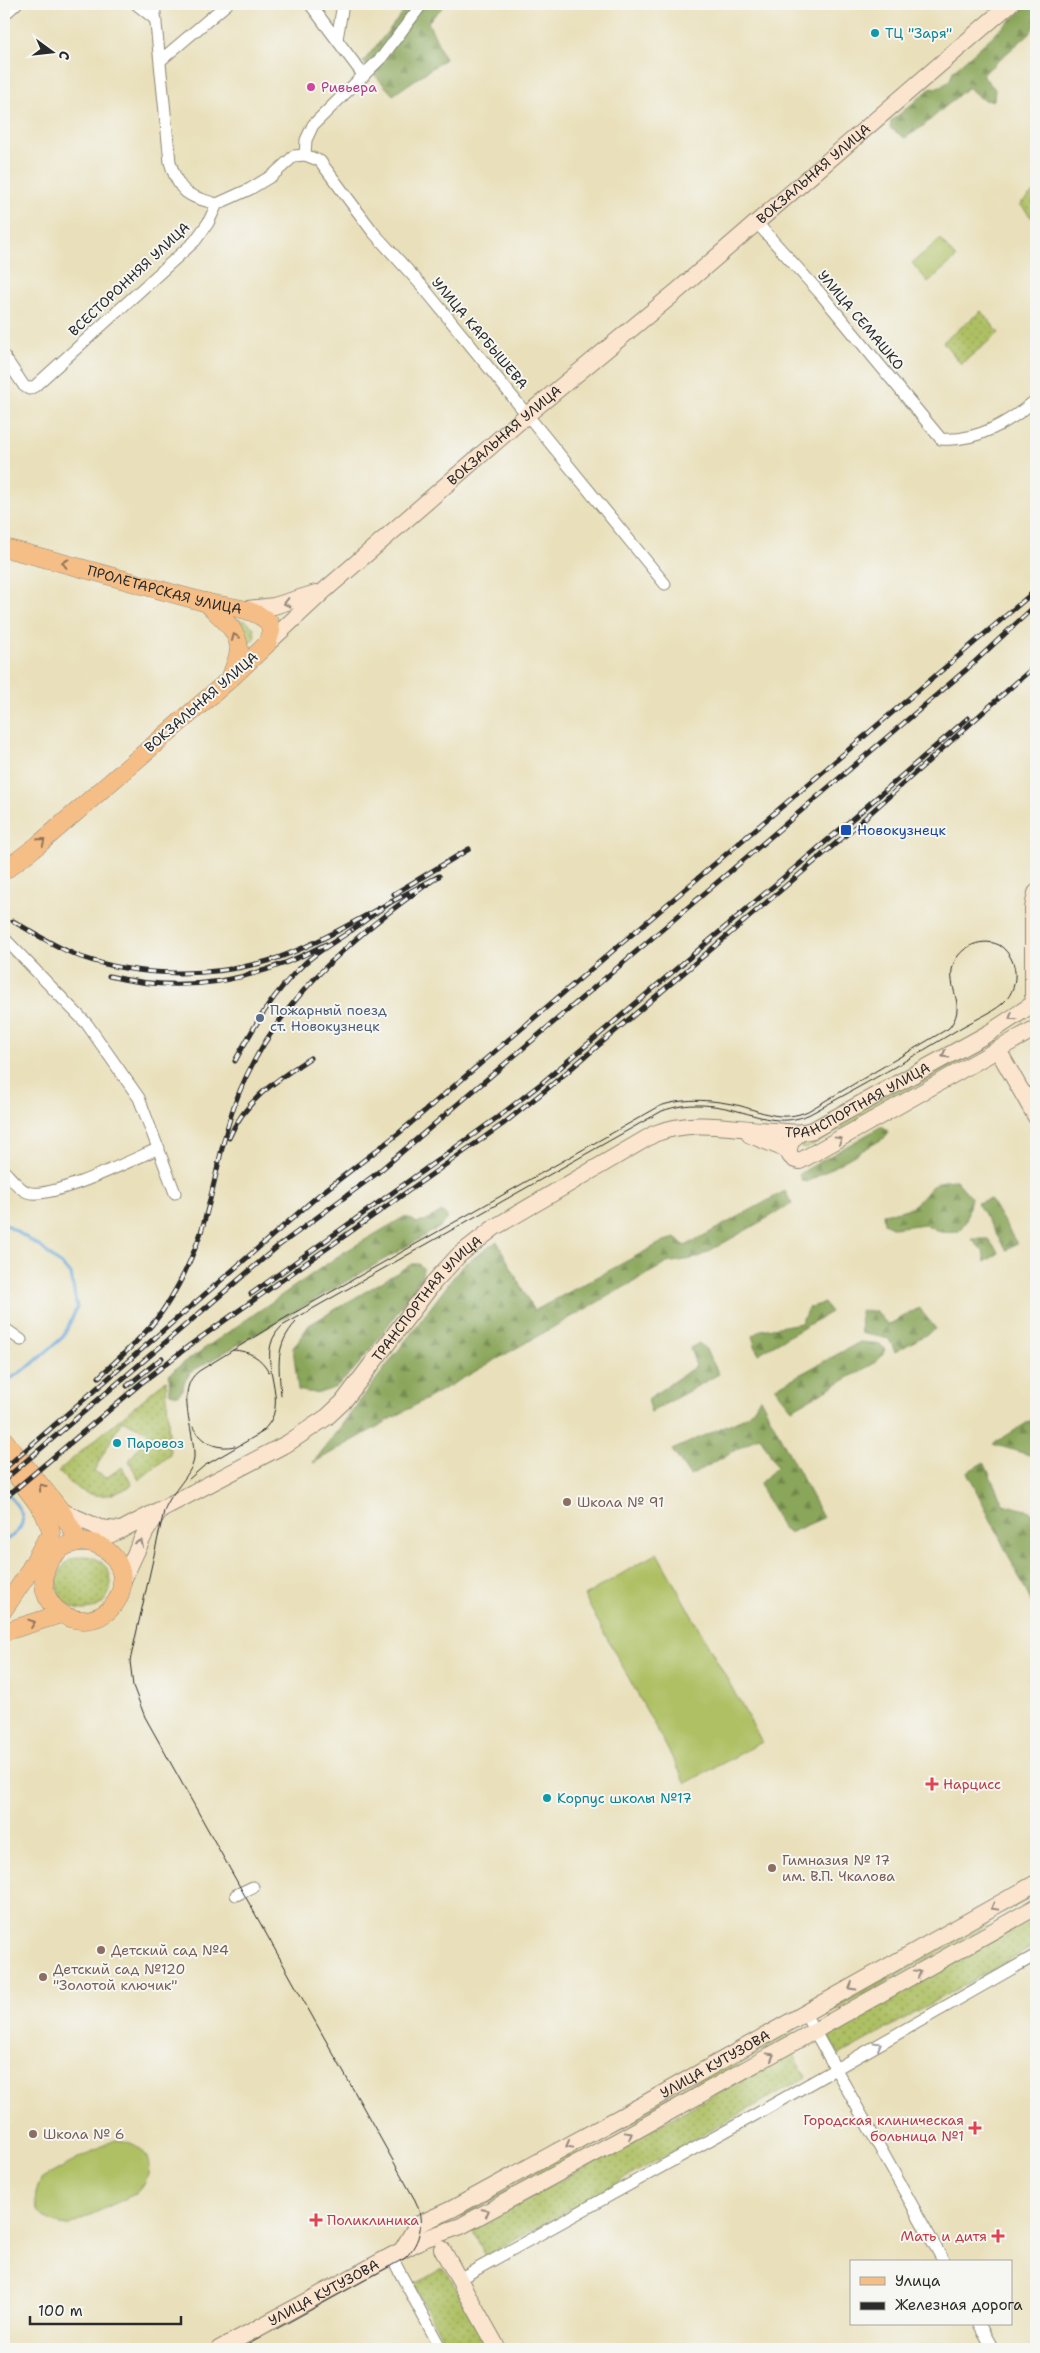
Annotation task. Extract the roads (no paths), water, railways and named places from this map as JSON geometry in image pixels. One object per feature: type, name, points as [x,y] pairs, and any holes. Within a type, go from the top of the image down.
[{"type":"main road","name":"ВОКЗАЛЬНАЯ УЛИЦА","points":[[4,871],[38,845],[230,679],[325,590],[528,414],[676,292],[1010,4]]},
{"type":"main road","name":"ПРОЛЕТАРСКАЯ УЛИЦА","points":[[4,548],[206,602],[248,609],[295,601],[325,590]]},
{"type":"main road","points":[[206,602],[230,627],[236,637],[239,649],[230,679]]},
{"type":"main road","points":[[248,609],[269,622],[271,631],[267,644]]},
{"type":"main road","points":[[1036,893],[1033,908],[1033,995],[1036,1002]]},
{"type":"main road","name":"ТРАНСПОРТНАЯ УЛИЦА","points":[[86,1542],[120,1530],[288,1442],[327,1417],[343,1402],[446,1268],[495,1227],[654,1134],[682,1126],[717,1125],[799,1134],[813,1130],[989,1033],[1036,1002]]},
{"type":"main road","name":"ТРАНСПОРТНАЯ УЛИЦА","points":[[717,1125],[792,1155],[807,1159],[1036,1028]]},
{"type":"main road","points":[[989,1033],[988,1046],[998,1050],[1036,1117]]},
{"type":"main road","points":[[792,1155],[790,1143],[799,1134]]},
{"type":"main road","points":[[4,1440],[86,1542]]},
{"type":"main road","points":[[4,1458],[44,1511],[50,1527],[54,1554]]},
{"type":"main road","points":[[44,1574],[43,1585],[46,1597],[61,1614],[81,1621],[93,1619],[104,1614],[119,1598],[122,1580],[160,1509]]},
{"type":"main road","points":[[61,1511],[100,1528],[120,1530]]},
{"type":"main road","points":[[4,1609],[36,1560],[50,1527]]},
{"type":"main road","points":[[4,1614],[44,1574],[54,1554],[70,1543],[86,1542],[104,1547],[114,1556],[120,1567],[122,1580]]},
{"type":"main road","points":[[4,1632],[61,1614]]},
{"type":"main road","name":"УЛИЦА КУТУЗОВА","points":[[396,2253],[417,2225],[452,2209],[805,2014],[1036,1883]]},
{"type":"main road","name":"УЛИЦА КУТУЗОВА","points":[[219,2349],[396,2253],[424,2239],[461,2226],[815,2032],[1036,1907]]},
{"type":"main road","points":[[442,2249],[498,2349]]},
{"type":"street","points":[[4,15],[16,4]]},
{"type":"street","points":[[136,4],[156,20]]},
{"type":"street","points":[[154,4],[170,162],[181,189],[192,197],[217,204],[250,189],[272,175],[294,156],[305,155],[306,140],[314,126],[382,57],[422,4]]},
{"type":"street","points":[[161,60],[227,4]]},
{"type":"street","points":[[310,4],[364,76]]},
{"type":"street","points":[[337,40],[343,4]]},
{"type":"street","name":"УЛИЦА КАРБЫШЕВА","points":[[305,155],[320,161],[373,232],[422,287],[528,414],[666,584]]},
{"type":"street","name":"ВСЕСТОРОННЯЯ УЛИЦА","points":[[4,356],[24,386],[29,388],[35,386],[195,241],[208,223],[217,204]]},
{"type":"street","name":"УЛИЦА СЕМАШКО","points":[[756,222],[820,293],[941,439],[952,440],[980,434],[1011,421],[1036,400]]},
{"type":"street","points":[[4,938],[87,1024],[139,1098],[175,1192]]},
{"type":"street","points":[[4,1171],[25,1192],[35,1194],[87,1180],[159,1148]]},
{"type":"street","points":[[4,1328],[21,1340]]},
{"type":"street","points":[[236,1895],[253,1887]]},
{"type":"street","points":[[459,2279],[1036,1955]]},
{"type":"street","points":[[805,2014],[943,2260]]},
{"type":"street","points":[[396,2253],[441,2349]]},
{"type":"street","points":[[980,2326],[993,2349]]},
{"type":"waterway","points":[[4,1223],[42,1248],[71,1274],[77,1308],[63,1337],[31,1365],[4,1383]]},
{"type":"waterway","points":[[4,1489],[22,1516],[20,1529],[4,1541]]},
{"type":"tram line","points":[[240,2349],[405,2258],[418,2238],[420,2216],[415,2200],[145,1717],[133,1686],[130,1661],[164,1511],[193,1463],[193,1446],[187,1399],[188,1388],[192,1379],[199,1371],[285,1318],[660,1106],[680,1101],[700,1100],[731,1104],[766,1114],[782,1116],[790,1116],[808,1111],[949,1028],[957,1013],[952,970],[954,963],[963,950],[977,943],[992,943],[1002,947],[1010,957],[1015,970],[1014,983],[1007,999],[998,1007],[810,1114],[791,1120],[774,1120],[729,1109],[700,1105],[681,1106],[662,1111],[282,1326],[273,1339],[270,1352],[275,1408],[271,1421],[260,1433]]},
{"type":"tram line","points":[[281,1395],[279,1357],[284,1339],[296,1322]]},
{"type":"tram line","points":[[233,1350],[254,1356],[262,1362],[269,1372]]},
{"type":"tram line","points":[[193,1427],[196,1433],[210,1444],[222,1447],[235,1446]]},
{"type":"tram line","points":[[189,1479],[204,1466],[266,1430]]},
{"type":"railway","points":[[4,1469],[319,1195],[399,1133],[1036,590]]},
{"type":"railway","points":[[4,1480],[277,1247],[376,1174],[967,669],[1036,605]]},
{"type":"railway","points":[[4,1499],[140,1384],[190,1345],[503,1124],[547,1089],[848,833],[1036,665]]},
{"type":"railway","points":[[251,1294],[498,1117],[542,1083],[968,718]]},
{"type":"railway","points":[[394,894],[469,849]]},
{"type":"railway","points":[[99,1377],[158,1318],[184,1273],[204,1222],[234,1106],[250,1070],[269,1036],[292,1004],[346,948],[439,876],[391,902]]},
{"type":"railway","points":[[13,921],[46,941],[81,957],[103,964],[150,972],[198,972],[245,967],[284,956],[331,934],[391,902],[352,930]]},
{"type":"railway","points":[[235,1061],[283,985],[309,959],[352,930],[346,934]]},
{"type":"railway","points":[[109,976],[138,982],[166,984],[220,981],[274,967],[326,944]]},
{"type":"railway","points":[[229,1138],[244,1113],[263,1092],[310,1058]]},
{"type":"railway","points":[[127,1386],[162,1358]]},
{"type":"place","name":"ТЦ \"Заря\"","points":[[875,33]]},
{"type":"place","name":"Ривьера","points":[[311,87]]},
{"type":"place","name":"Новокузнецк","points":[[846,830]]},
{"type":"place","name":"Пожарный поезд ст. Новокузнецк","points":[[260,1018]]},
{"type":"place","name":"Паровоз","points":[[117,1443]]},
{"type":"place","name":"Школа № 91","points":[[567,1502]]},
{"type":"place","name":"Нарцисс","points":[[932,1784]]},
{"type":"place","name":"Корпус школы №17","points":[[547,1798]]},
{"type":"place","name":"Гимназия № 17 им. В.П. Чкалова","points":[[772,1868]]},
{"type":"place","name":"Детский сад №4","points":[[101,1950]]},
{"type":"place","name":"Детский сад №120 \"Золотой ключик\"","points":[[43,1977]]},
{"type":"place","name":"Городская клиническая больница №1","points":[[975,2128]]},
{"type":"place","name":"Школа № 6","points":[[33,2134]]},
{"type":"place","name":"Поликлиника","points":[[316,2220]]},
{"type":"place","name":"Мать и дитя","points":[[998,2236]]}]
